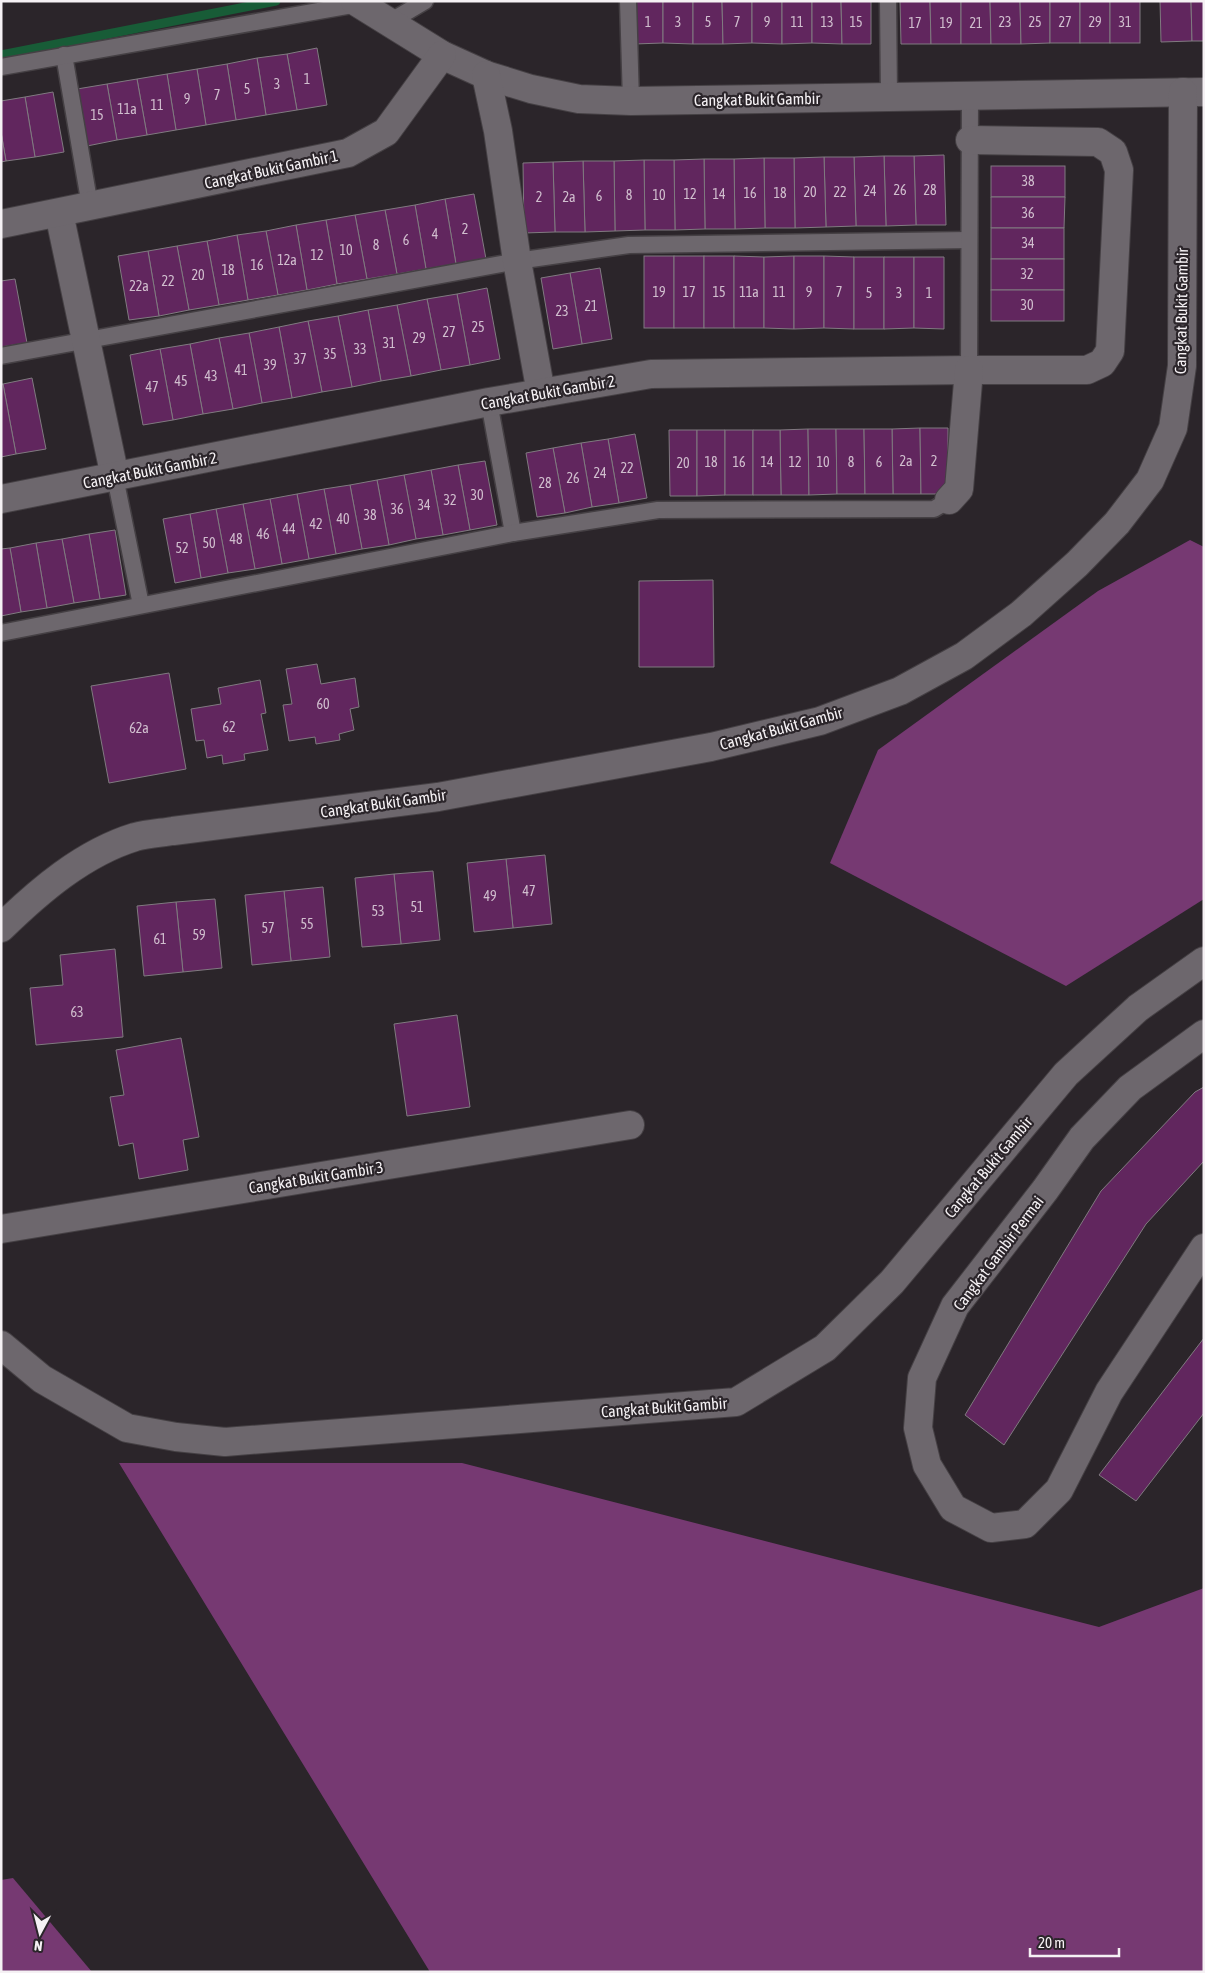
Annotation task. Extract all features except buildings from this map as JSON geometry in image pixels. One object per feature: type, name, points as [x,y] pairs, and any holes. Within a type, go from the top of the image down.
[{"type":"street","name":"Cangkat Bukit Gambir","points":[[1,928],[56,879],[96,854],[135,837],[438,797],[711,747],[820,721],[900,690],[964,656],[1021,614],[1077,564],[1117,523],[1150,480],[1172,428],[1182,366],[1193,92],[631,101],[579,98],[531,89],[486,75],[442,55],[356,3]]},
{"type":"street","name":"Cangkat Bukit Gambir 1","points":[[1,224],[348,153],[386,132],[442,55]]},
{"type":"street","points":[[486,75],[498,131],[540,393]]},
{"type":"street","name":"Cangkat Bukit Gambir 2","points":[[1,499],[489,402],[651,374],[1087,370],[1102,363],[1110,351],[1119,170],[1112,152],[1098,142],[970,140]]},
{"type":"street","points":[[59,212],[115,477]]},
{"type":"street","points":[[949,500],[959,489],[968,370]]},
{"type":"street","name":"Cangkat Bukit Gambir","points":[[1,1345],[42,1379],[127,1428],[176,1437],[225,1442],[736,1402],[825,1348],[892,1282],[1066,1074],[1138,1008],[1204,961]]},
{"type":"street","name":"Cangkat Gambir Permai","points":[[1204,1034],[1130,1088],[1082,1138],[1045,1190],[956,1306],[922,1378],[918,1428],[928,1465],[954,1508],[991,1528],[1024,1524],[1058,1490],[1109,1392],[1204,1248]]},
{"type":"street","name":"Cangkat Bukit Gambir 3","points":[[1,1229],[630,1125]]},
{"type":"lane","points":[[388,23],[425,1]]},
{"type":"lane","points":[[628,1],[631,101]]},
{"type":"lane","points":[[888,1],[889,97]]},
{"type":"lane","points":[[1,67],[356,3]]},
{"type":"lane","points":[[64,55],[90,206]]},
{"type":"lane","points":[[968,370],[970,96]]},
{"type":"lane","points":[[1,356],[518,261],[629,245],[969,240]]},
{"type":"lane","points":[[489,402],[513,533]]},
{"type":"lane","points":[[115,477],[141,605]]},
{"type":"lane","points":[[1,633],[513,533],[658,510],[934,509],[949,500]]},
{"type":"shaded area","points":[[1190,540],[1204,547],[1204,899],[1066,986],[830,863],[878,750],[1098,591]]},
{"type":"shaded area","points":[[119,1463],[462,1463],[1099,1627],[1204,1588],[1204,1972],[430,1972]]},
{"type":"shaded area","points":[[13,1878],[92,1972],[1,1972],[1,1880]]},
{"type":"waterway","points":[[1,55],[276,1]]}]
